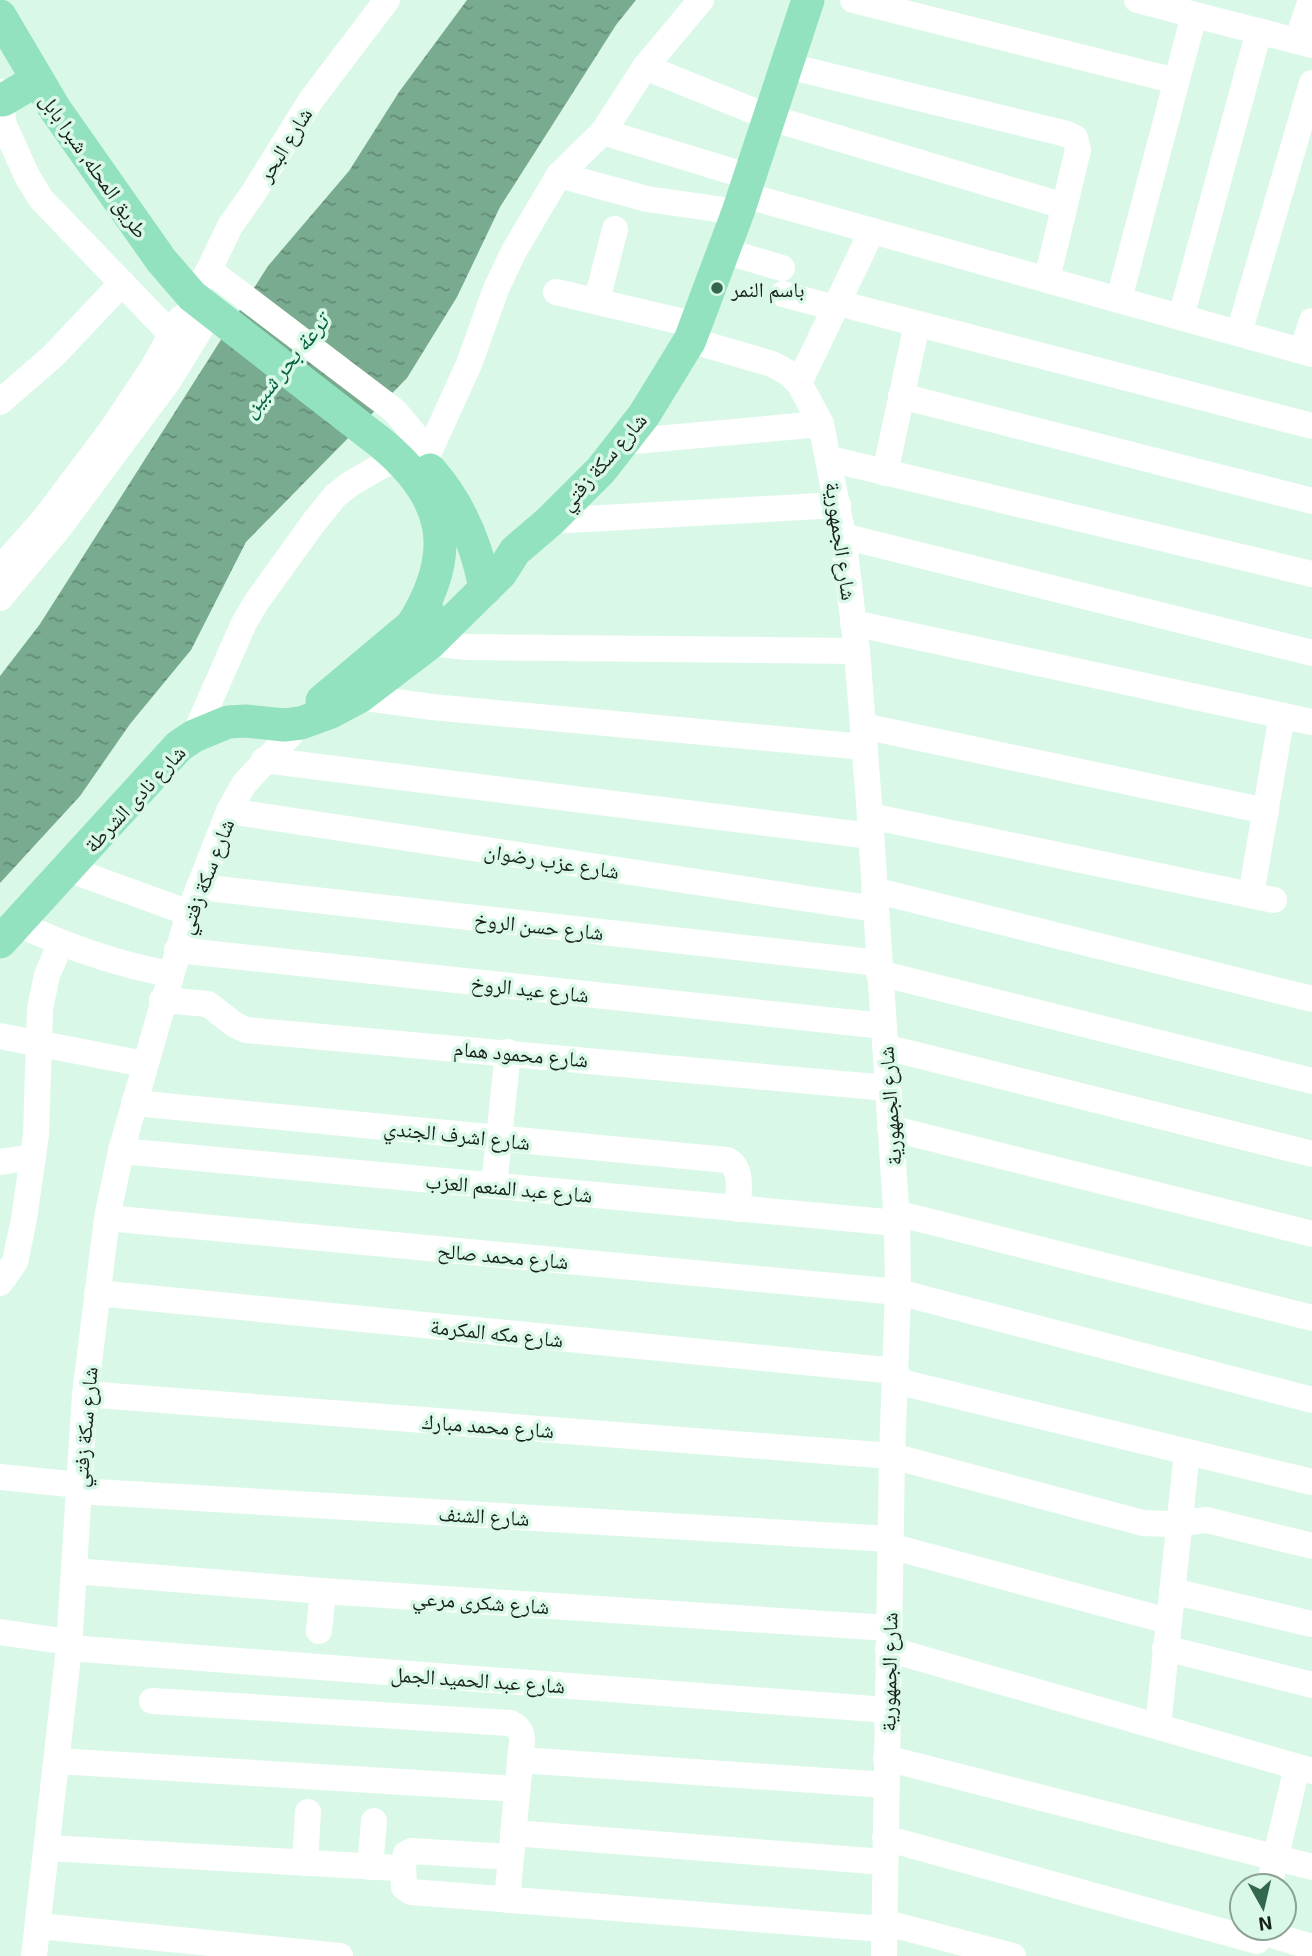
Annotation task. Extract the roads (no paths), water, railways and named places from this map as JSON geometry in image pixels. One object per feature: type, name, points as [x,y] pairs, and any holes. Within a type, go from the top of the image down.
[{"type":"main road","name":"شارع سكة زفتي","points":[[301,723],[331,712],[359,697],[482,578],[501,573],[515,551],[551,521],[601,470],[649,406],[693,333],[771,118],[808,0]]},
{"type":"main road","name":"طريق المحله, شبرا بابل","points":[[0,16],[15,91],[161,260],[210,295],[394,450]]},
{"type":"main road","points":[[394,450],[445,489],[462,517],[482,578]]},
{"type":"main road","points":[[301,723],[332,690],[421,635],[440,550],[439,530],[434,511],[415,475],[394,450]]},
{"type":"main road","name":"شارع نادى الشرطة","points":[[9,932],[166,758],[194,736],[229,722],[301,723]]},
{"type":"street","name":"شارع البحر","points":[[210,295],[230,226],[311,100],[387,0]]},
{"type":"street","points":[[394,450],[469,364],[496,289],[514,251],[559,175],[603,132],[645,67],[701,0]]},
{"type":"street","points":[[853,0],[1176,81]]},
{"type":"street","points":[[1153,2],[1194,15],[1226,11],[1258,31],[1304,43],[1311,0]]},
{"type":"street","points":[[1119,299],[1194,15]]},
{"type":"street","points":[[1181,317],[1258,31]]},
{"type":"street","points":[[788,66],[1068,134],[1075,138],[1078,150],[1047,279]]},
{"type":"street","points":[[645,67],[771,118],[1064,206]]},
{"type":"street","points":[[1239,333],[1312,83]]},
{"type":"street","points":[[15,91],[4,125],[26,176],[41,199],[171,334]]},
{"type":"street","points":[[603,132],[744,195],[1307,352],[1312,321]]},
{"type":"street","points":[[559,175],[647,200],[744,195]]},
{"type":"street","points":[[597,300],[615,229]]},
{"type":"street","points":[[799,383],[872,231]]},
{"type":"street","points":[[724,251],[782,268]]},
{"type":"street","points":[[0,402],[53,356],[122,283]]},
{"type":"street","name":"شارع الجمهورية","points":[[556,292],[597,300],[693,333],[786,372],[799,383],[821,424],[830,459],[844,536],[857,651],[897,1218],[898,1292],[890,1543],[884,1956]]},
{"type":"street","points":[[783,294],[916,324],[1312,426]]},
{"type":"street","points":[[0,569],[45,518],[112,429],[152,369],[180,319],[210,295]]},
{"type":"street","points":[[194,736],[244,623],[314,522],[335,496],[415,435],[395,411],[210,295]]},
{"type":"street","points":[[0,598],[59,528],[169,380],[201,328],[210,295]]},
{"type":"street","points":[[885,472],[916,324]]},
{"type":"street","points":[[901,396],[1312,501]]},
{"type":"street","points":[[623,442],[821,424]]},
{"type":"street","points":[[830,459],[1312,574]]},
{"type":"street","points":[[551,521],[838,505]]},
{"type":"street","points":[[844,536],[1312,653]]},
{"type":"street","points":[[853,623],[1312,722]]},
{"type":"street","points":[[421,635],[467,647],[857,651]]},
{"type":"street","points":[[359,697],[446,709],[864,737],[1266,811]]},
{"type":"street","points":[[264,760],[871,826],[1263,897],[1266,811],[1282,715]]},
{"type":"street","name":"شارع سكة زفتي","points":[[34,1956],[69,1645],[85,1394],[107,1218],[121,1151],[173,962],[229,811],[244,784],[301,723]]},
{"type":"street","name":"شارع عزب رضوان","points":[[229,811],[875,899],[1312,999]]},
{"type":"street","points":[[68,869],[189,913]]},
{"type":"street","name":"شارع حسن الروخ","points":[[199,887],[879,968],[1312,1081]]},
{"type":"street","name":"شارع عيد الروخ","points":[[9,932],[61,943],[107,960],[173,962],[884,1036],[1312,1154]]},
{"type":"street","points":[[0,1283],[15,1262],[33,1157],[43,992],[61,943]]},
{"type":"street","name":"شارع محمود همام","points":[[162,1000],[208,1004],[246,1030],[887,1088]]},
{"type":"street","points":[[0,1036],[144,1064]]},
{"type":"street","points":[[494,1186],[508,1052]]},
{"type":"street","name":"شارع اشرف الجندي","points":[[134,1103],[727,1160],[738,1171],[738,1209]]},
{"type":"street","points":[[890,1128],[1312,1234]]},
{"type":"street","name":"شارع عبد المنعم العزب","points":[[121,1151],[738,1209],[897,1218],[1312,1318]]},
{"type":"street","points":[[0,1162],[33,1157]]},
{"type":"street","name":"شارع محمد صالح","points":[[107,1218],[898,1292],[1312,1400]]},
{"type":"street","name":"شارع مكه المكرمة","points":[[97,1293],[896,1376],[1312,1482]]},
{"type":"street","name":"شارع محمد مبارك","points":[[85,1394],[892,1456],[1143,1523],[1207,1520],[1312,1546]]},
{"type":"street","points":[[1158,1727],[1187,1452]]},
{"type":"street","name":"شارع الشنف","points":[[0,1477],[79,1488],[890,1543],[1168,1621]]},
{"type":"street","name":"شارع شكرى مرعي","points":[[74,1571],[888,1638],[1158,1727],[1304,1769]]},
{"type":"street","points":[[319,1631],[323,1591]]},
{"type":"street","points":[[1172,1591],[1312,1624]]},
{"type":"street","name":"شارع عبد الحميد الجمل","points":[[0,1632],[69,1645],[196,1658],[887,1710]]},
{"type":"street","points":[[1165,1648],[1312,1685]]},
{"type":"street","points":[[194,1704],[196,1658]]},
{"type":"street","points":[[152,1701],[510,1723],[520,1730],[521,1750],[507,1900]]},
{"type":"street","points":[[521,1750],[886,1785]]},
{"type":"street","points":[[886,1758],[1312,1867]]},
{"type":"street","points":[[57,1761],[517,1789]]},
{"type":"street","points":[[1272,1872],[1304,1769]]},
{"type":"street","points":[[305,1863],[308,1812]]},
{"type":"street","points":[[370,1867],[374,1821]]},
{"type":"street","points":[[1013,1956],[883,1926],[409,1892],[404,1885],[403,1865],[405,1854],[412,1851],[512,1845],[884,1850],[1228,1932]]},
{"type":"street","points":[[48,1849],[370,1867],[399,1868],[403,1865]]},
{"type":"street","points":[[39,1926],[340,1956]]},
{"type":"street","points":[[1278,1942],[1312,1947]]},
{"type":"water","name":"ترعة بحر شبين","points":[[467,0],[636,0],[616,25],[500,207],[457,297],[407,378],[246,542],[191,650],[130,724],[80,796],[0,883],[0,676],[40,624],[268,266],[349,171],[399,92]]},
{"type":"place","name":"باسم النمر","points":[[717,288]]}]
